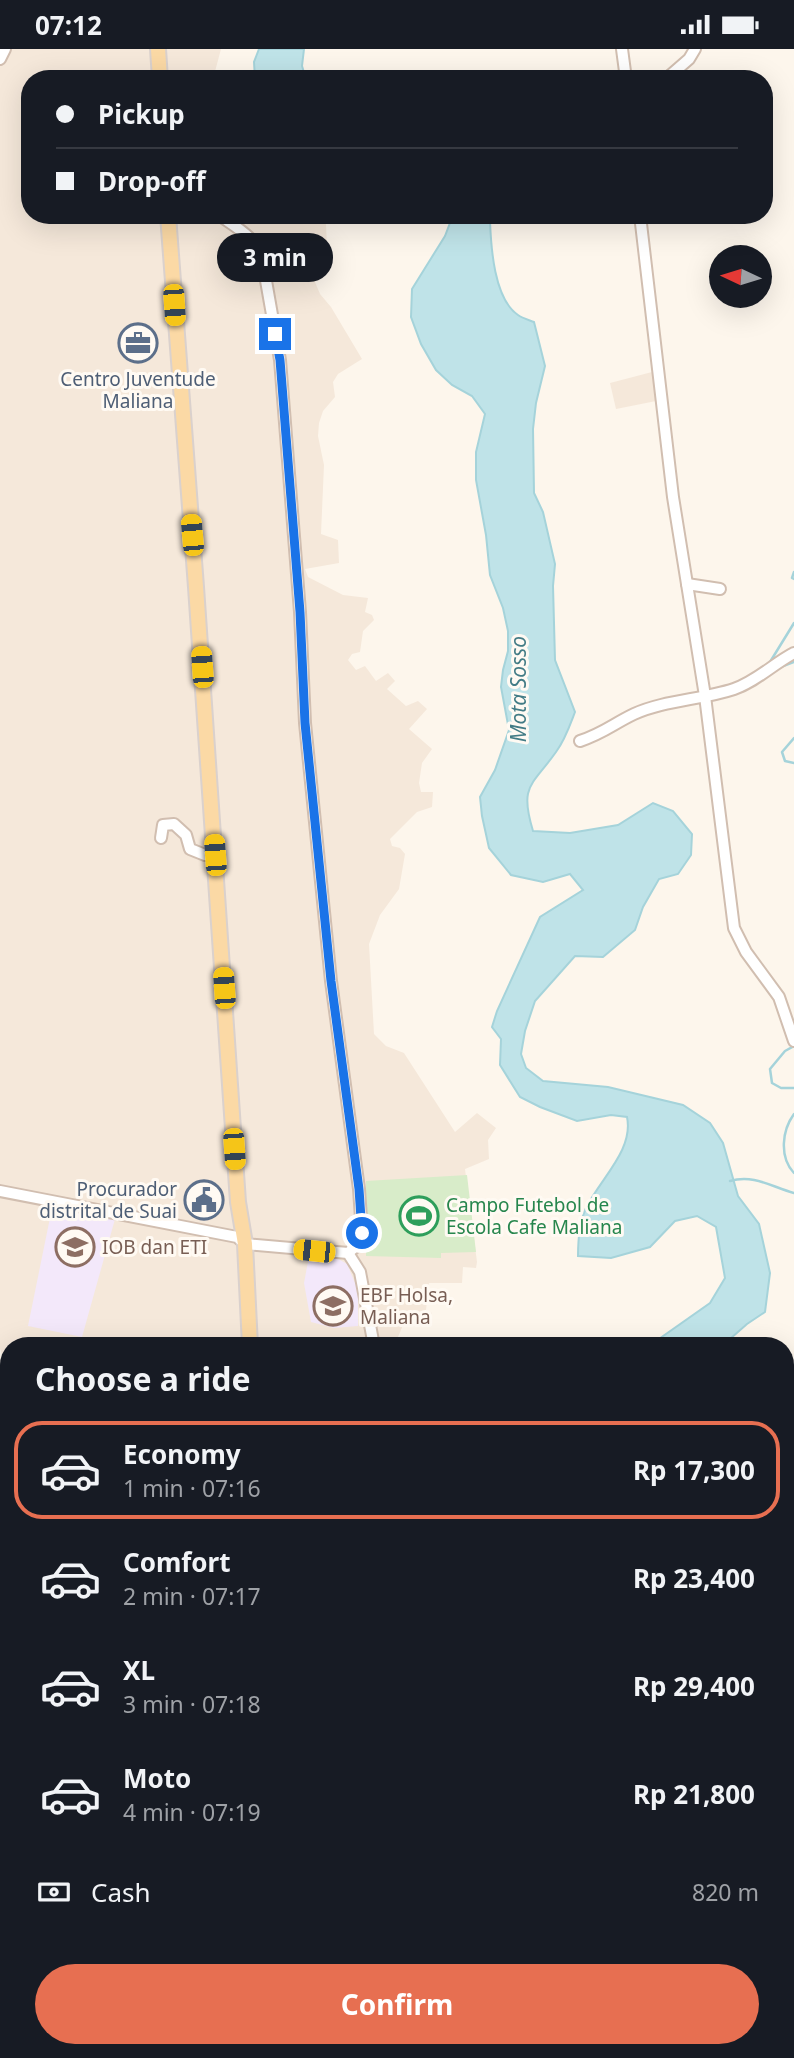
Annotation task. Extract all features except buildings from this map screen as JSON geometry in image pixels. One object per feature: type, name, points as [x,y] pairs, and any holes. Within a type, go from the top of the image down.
[{"type":"main road","points":[[158,49],[159,70]]},
{"type":"main road","points":[[169,224],[249,1337]]},
{"type":"street","points":[[0,59],[5,49]]},
{"type":"street","points":[[622,49],[625,70]]},
{"type":"street","points":[[676,70],[689,59],[695,49]]},
{"type":"street","points":[[0,1191],[237,1237],[244,1244],[348,1253],[359,1244],[362,1233],[331,981],[305,723],[300,612],[280,360],[258,245],[231,224]]},
{"type":"street","points":[[641,224],[673,496],[705,696],[734,928],[747,952],[779,997],[794,1040]]},
{"type":"street","points":[[687,584],[720,589]]},
{"type":"street","points":[[580,741],[600,734],[634,714],[734,688],[756,679],[772,664],[794,653]]},
{"type":"street","points":[[161,838],[163,825],[174,824],[186,835],[190,849],[205,855],[215,855]]},
{"type":"street","points":[[348,1253],[360,1272],[372,1337]]},
{"type":"shaded area","points":[[0,49],[221,49],[215,70],[21,70],[21,224],[326,224],[327,248],[313,277],[320,294],[331,307],[362,359],[338,374],[333,382],[335,397],[323,411],[319,423],[318,436],[324,465],[321,534],[338,540],[339,563],[305,569],[308,577],[343,595],[368,598],[365,612],[372,615],[374,620],[363,631],[360,652],[352,654],[348,660],[356,670],[365,666],[376,681],[388,673],[395,681],[387,689],[406,706],[418,701],[427,709],[409,729],[432,749],[422,763],[419,783],[421,792],[433,792],[432,807],[417,812],[390,839],[392,846],[400,848],[405,854],[399,889],[380,915],[369,944],[374,1034],[386,1046],[404,1053],[455,1132],[477,1113],[496,1128],[488,1140],[489,1159],[465,1169],[476,1268],[463,1267],[462,1283],[429,1283],[426,1310],[432,1313],[430,1325],[403,1325],[398,1337],[0,1337]]},
{"type":"shaded area","points":[[652,372],[656,401],[616,409],[610,383]]},
{"type":"shaded area","name":"IOB dan ETI","points":[[52,1208],[115,1219],[82,1337],[28,1326]]},
{"type":"shaded area","name":"EBF Holsa, Maliana","points":[[309,1256],[333,1256],[347,1264],[358,1290],[358,1326],[334,1328],[311,1322],[304,1283]]},
{"type":"green space","name":"Campo Futebol de Escola Cafe Maliana","points":[[467,1175],[476,1252],[441,1253],[441,1258],[366,1256],[366,1181]]},
{"type":"water","points":[[259,49],[304,49],[303,70],[254,70],[254,62]]},
{"type":"water","name":"Mota Sosso","points":[[450,224],[490,224],[499,285],[510,307],[520,316],[534,322],[545,366],[533,429],[534,493],[543,512],[555,564],[555,660],[575,712],[559,747],[530,787],[527,804],[533,831],[570,833],[618,825],[653,803],[673,811],[692,834],[691,855],[678,874],[659,879],[643,907],[635,930],[603,957],[575,956],[535,1001],[521,1054],[526,1068],[543,1081],[608,1087],[683,1105],[710,1123],[723,1143],[738,1196],[759,1224],[770,1273],[765,1312],[732,1337],[662,1337],[710,1303],[725,1278],[716,1227],[697,1216],[675,1221],[650,1247],[611,1258],[578,1256],[579,1232],[584,1214],[621,1153],[628,1129],[627,1117],[611,1115],[577,1121],[540,1107],[520,1097],[500,1065],[501,1039],[492,1027],[540,917],[583,890],[570,874],[543,882],[511,875],[489,848],[482,816],[480,797],[495,770],[509,730],[501,687],[508,651],[508,631],[503,608],[490,575],[476,480],[476,452],[485,414],[472,396],[452,385],[436,370],[421,344],[411,317],[412,289]]},
{"type":"waterway","points":[[794,572],[794,579]]},
{"type":"waterway","points":[[770,662],[794,623]]},
{"type":"waterway","points":[[778,668],[794,662]]},
{"type":"waterway","points":[[794,738],[782,752],[785,761],[794,763]]},
{"type":"waterway","points":[[794,1046],[785,1051],[770,1069],[772,1083],[781,1088],[794,1088]]},
{"type":"waterway","points":[[794,1114],[784,1143],[786,1159],[794,1173]]},
{"type":"waterway","points":[[730,1181],[755,1180],[794,1193]]},
{"type":"place","name":"Centro Juventude Maliana","points":[[138,343]]},
{"type":"place","name":"Procurador distrital de Suai","points":[[204,1200]]},
{"type":"place","name":"Campo Futebol de Escola Cafe Maliana","points":[[419,1216]]},
{"type":"place","name":"IOB dan ETI","points":[[75,1247]]},
{"type":"place","name":"EBF Holsa, Maliana","points":[[333,1306]]},
{"type":"route","points":[[275,334],[280,360],[300,612],[305,723],[331,981],[359,1189],[362,1233]]}]
